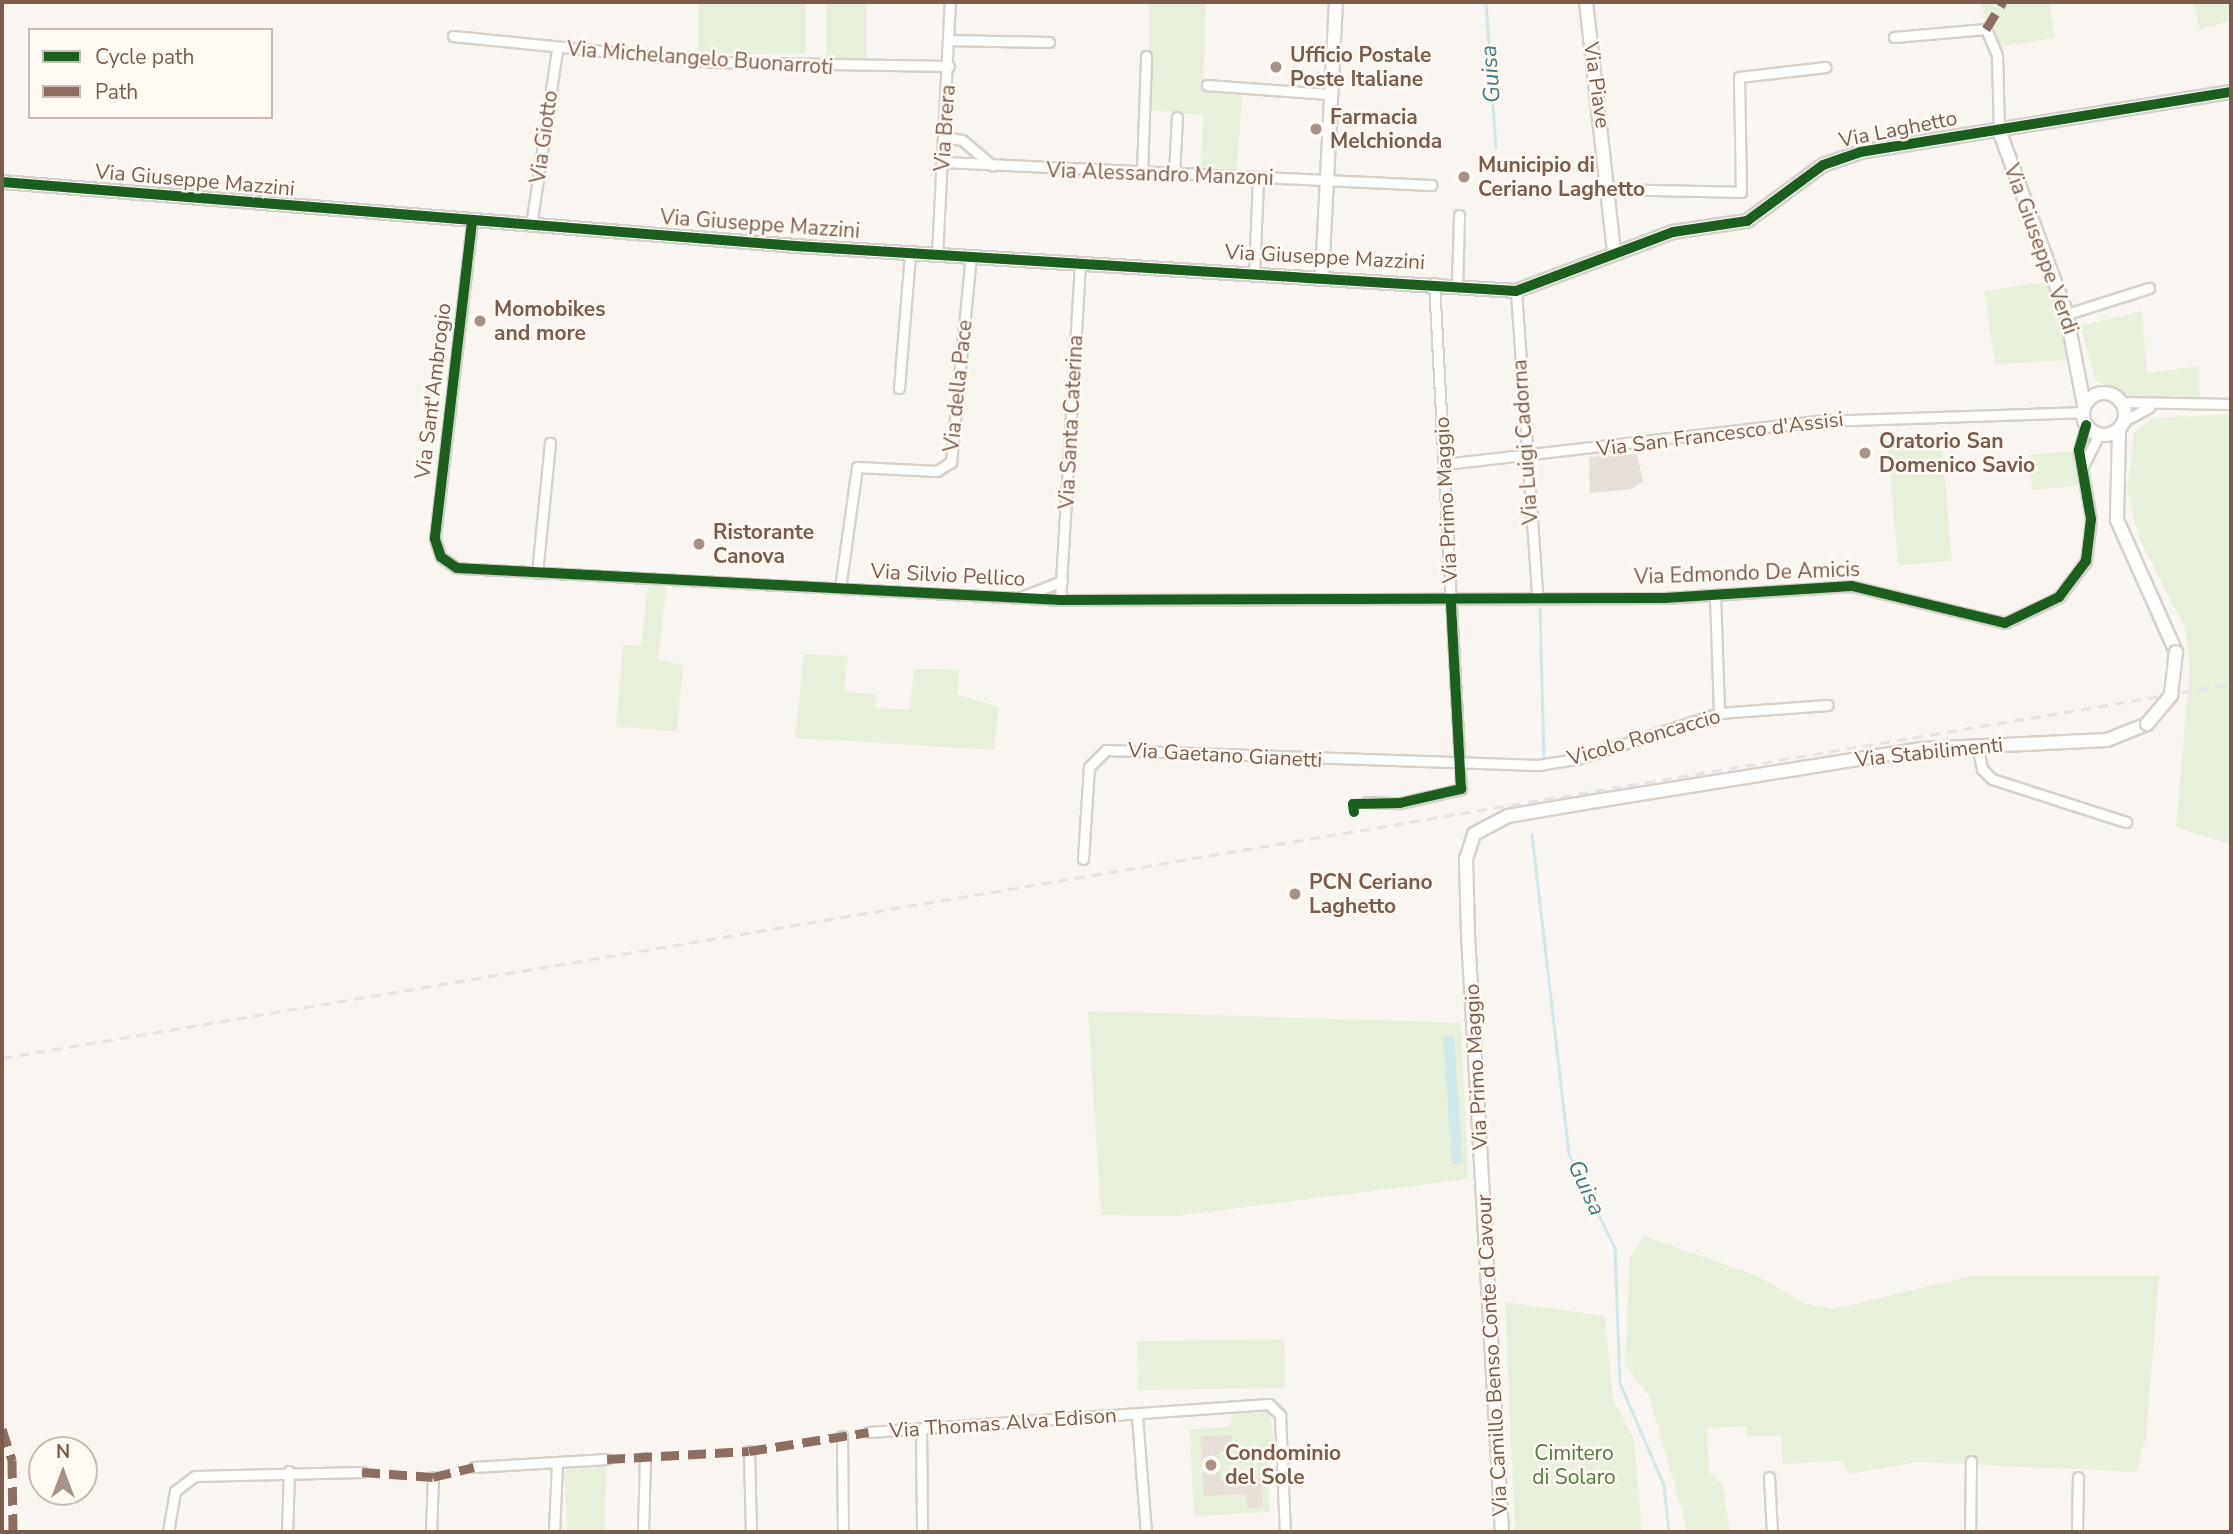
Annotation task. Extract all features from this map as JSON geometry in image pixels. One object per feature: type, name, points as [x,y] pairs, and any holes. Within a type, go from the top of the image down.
[{"type":"street","name":"Via Brera","points":[[937,254],[946,137],[950,2]]},
{"type":"street","points":[[1322,277],[1324,182],[1336,2]]},
{"type":"street","name":"Via Piave","points":[[1586,2],[1611,189],[1614,251]]},
{"type":"street","points":[[1894,37],[1986,29],[1997,55],[1999,130]]},
{"type":"street","name":"Via Michelangelo Buonarroti","points":[[453,36],[557,49],[802,67],[949,66]]},
{"type":"street","points":[[950,40],[1049,42]]},
{"type":"street","name":"Via Giotto","points":[[531,226],[557,49]]},
{"type":"street","points":[[1142,173],[1146,56]]},
{"type":"street","points":[[1611,189],[1741,192],[1739,77],[1825,66]]},
{"type":"street","points":[[1207,85],[1331,94]]},
{"type":"street","name":"Via Laghetto","points":[[1516,291],[1614,251],[1673,232],[1747,221],[1823,165],[1860,152],[2231,92]]},
{"type":"street","points":[[1174,174],[1177,117]]},
{"type":"street","name":"Via Giuseppe Verdi","points":[[1999,130],[2067,314],[2080,370],[2084,414]]},
{"type":"street","points":[[946,137],[961,140],[995,167]]},
{"type":"street","name":"Via Alessandro Manzoni","points":[[943,162],[995,167],[1431,185]]},
{"type":"street","points":[[1254,274],[1258,177]]},
{"type":"street","name":"Via Giuseppe Mazzini","points":[[2,182],[472,222],[910,253],[1254,274],[1434,281],[1516,291]]},
{"type":"street","points":[[1457,284],[1459,215]]},
{"type":"street","name":"Via Sant'Ambrogio","points":[[445,562],[435,529],[472,222]]},
{"type":"street","points":[[899,388],[910,253]]},
{"type":"street","name":"Via della Pace","points":[[840,588],[853,472],[863,466],[948,467],[971,256]]},
{"type":"street","name":"Via Santa Caterina","points":[[1060,600],[1080,263]]},
{"type":"street","name":"Via Primo Maggio","points":[[1367,802],[1457,794],[1460,765],[1434,281]]},
{"type":"street","points":[[2067,314],[2149,288]]},
{"type":"street","name":"Via Luigi Cadorna","points":[[1516,291],[1537,595]]},
{"type":"street","name":"Via Giuseppe Verdi","points":[[2080,370],[2099,393]]},
{"type":"street","points":[[2100,435],[2084,414],[2099,393],[2122,402],[2151,406],[2231,404]]},
{"type":"street","points":[[2122,402],[2122,425]]},
{"type":"street","points":[[2084,464],[2100,435],[2122,425],[2151,406]]},
{"type":"street","name":"Via San Francesco d'Assisi","points":[[1445,464],[1818,421],[2084,414]]},
{"type":"street","name":"Via Edmondo De Amicis","points":[[1451,602],[1537,595],[1715,596],[1867,587],[1989,622],[2018,621],[2059,597],[2086,561],[2091,519],[2084,464],[2079,450],[2084,414]]},
{"type":"street","name":"Via Stabilimenti","points":[[1466,872],[1474,834],[1508,816],[1977,745],[2107,740],[2147,724],[2171,695],[2176,652],[2117,520],[2114,465],[2122,425]]},
{"type":"street","name":"Via Stabilimenti","points":[[2100,435],[2114,465]]},
{"type":"street","points":[[537,573],[550,443]]},
{"type":"street","name":"Via Silvio Pellico","points":[[445,562],[457,568],[537,573],[1060,600],[1451,602]]},
{"type":"street","points":[[1021,597],[1062,581]]},
{"type":"street","points":[[1715,596],[1719,713]]},
{"type":"street","name":"Vicolo Roncaccio","points":[[1460,765],[1577,759],[1719,713],[1828,705]]},
{"type":"street","points":[[1977,745],[1982,769],[1992,779],[2126,822]]},
{"type":"street","name":"Via Gaetano Gianetti","points":[[1083,859],[1088,767],[1107,750],[1460,765]]},
{"type":"street","name":"Via Primo Maggio","points":[[1466,872],[1482,1177]]},
{"type":"street","name":"Via Camillo Benso Conte d Cavour","points":[[1482,1177],[1502,1532]]},
{"type":"street","name":"Via Thomas Alva Edison","points":[[869,1432],[1277,1408],[1285,1532]]},
{"type":"street","points":[[1137,1416],[1146,1532]]},
{"type":"street","points":[[921,1429],[922,1532]]},
{"type":"street","points":[[842,1436],[843,1532]]},
{"type":"street","points":[[749,1451],[751,1532]]},
{"type":"street","points":[[643,1532],[645,1458]]},
{"type":"street","points":[[474,1467],[607,1459]]},
{"type":"street","points":[[1970,1532],[1971,1461]]},
{"type":"street","points":[[554,1532],[557,1462]]},
{"type":"street","points":[[287,1532],[289,1471]]},
{"type":"street","points":[[167,1532],[175,1491],[195,1476],[289,1471],[362,1472]]},
{"type":"street","points":[[431,1532],[433,1477]]},
{"type":"street","points":[[1769,1477],[1772,1532]]},
{"type":"street","points":[[2077,1532],[2078,1477]]},
{"type":"green space","points":[[698,2],[806,2],[806,54],[698,54]]},
{"type":"green space","points":[[826,2],[866,2],[866,62],[826,62]]},
{"type":"green space","points":[[1149,2],[1206,2],[1203,90],[1242,94],[1237,169],[1201,167],[1203,115],[1150,110]]},
{"type":"green space","points":[[1980,2],[2049,2],[2055,38],[1997,47]]},
{"type":"green space","points":[[2194,2],[2231,2],[2231,21],[2200,29]]},
{"type":"green space","points":[[2047,282],[2071,360],[1995,364],[1984,291]]},
{"type":"green space","points":[[2142,311],[2147,373],[2199,366],[2200,397],[2135,398],[2096,381],[2080,326]]},
{"type":"green space","points":[[2231,414],[2231,845],[2176,827],[2190,667],[2185,628],[2139,538],[2127,489],[2134,433],[2153,418]]},
{"type":"green space","points":[[1941,436],[1952,561],[1898,565],[1887,441]]},
{"type":"green space","points":[[2076,451],[2079,486],[2032,490],[2029,455]]},
{"type":"green space","points":[[648,586],[666,587],[658,660],[683,665],[677,731],[616,727],[623,645],[641,646]]},
{"type":"green space","points":[[804,654],[848,656],[844,692],[877,695],[875,708],[910,710],[914,669],[959,670],[958,695],[999,707],[994,750],[795,738]]},
{"type":"green space","points":[[1088,1011],[1461,1023],[1468,1179],[1176,1216],[1101,1215]]},
{"type":"green space","points":[[1644,1236],[1757,1276],[1806,1304],[1834,1309],[1971,1276],[2159,1276],[2146,1438],[2136,1472],[1917,1462],[1850,1474],[1841,1461],[1783,1464],[1781,1436],[1747,1436],[1746,1426],[1707,1428],[1709,1472],[1723,1485],[1730,1532],[1688,1532],[1649,1396],[1625,1365],[1630,1257]]},
{"type":"green space","name":"Cimitero di Solaro","points":[[1505,1302],[1605,1316],[1613,1399],[1634,1439],[1642,1532],[1515,1532]]},
{"type":"green space","points":[[1284,1339],[1285,1388],[1138,1391],[1137,1342]]},
{"type":"green space","points":[[1269,1410],[1276,1452],[1267,1457],[1270,1512],[1194,1516],[1190,1430],[1230,1426],[1233,1412]]},
{"type":"green space","points":[[607,1463],[604,1532],[567,1532],[564,1473],[570,1464]]},
{"type":"water","points":[[1454,1036],[1463,1164],[1452,1164],[1443,1037]]},
{"type":"building","points":[[1637,454],[1643,482],[1631,489],[1590,493],[1589,457]]},
{"type":"building","name":"Condominio del Sole","points":[[1232,1435],[1232,1452],[1219,1452],[1220,1479],[1262,1478],[1263,1507],[1247,1508],[1246,1494],[1204,1496],[1201,1436]]},
{"type":"waterway","name":"Guisa","points":[[1486,2],[1496,147]]},
{"type":"waterway","name":"Guisa","points":[[1540,608],[1544,758]]},
{"type":"waterway","name":"Guisa","points":[[1532,834],[1569,1154],[1615,1248],[1620,1383],[1664,1485],[1669,1532]]},
{"type":"railway","points":[[2,1058],[2231,684]]},
{"type":"marked path","points":[[1986,29],[2003,2]]},
{"type":"marked path","points":[[2,1429],[12,1460],[13,1532]]},
{"type":"marked path","points":[[607,1459],[749,1451],[869,1432]]},
{"type":"marked path","points":[[362,1472],[433,1477],[474,1467]]},
{"type":"cycle path","points":[[2,182],[795,246],[1516,291],[1673,232],[1747,221],[1823,165],[1860,152],[2231,92]]},
{"type":"cycle path","points":[[472,222],[435,539],[441,557],[457,568],[1060,600],[1665,598],[1852,586],[2005,623],[2059,597],[2086,561],[2091,519],[2079,450],[2086,425]]},
{"type":"cycle path","points":[[1354,812],[1353,804],[1400,803],[1461,789],[1451,602]]},
{"type":"place","name":"Ufficio Postale Poste Italiane","points":[[1276,67]]},
{"type":"place","name":"Farmacia Melchionda","points":[[1316,129]]},
{"type":"place","name":"Municipio di Ceriano Laghetto","points":[[1464,177]]},
{"type":"place","name":"Momobikes and more","points":[[480,321]]},
{"type":"place","name":"Oratorio San Domenico Savio","points":[[1865,453]]},
{"type":"place","name":"Ristorante Canova","points":[[699,544]]},
{"type":"place","name":"PCN Ceriano Laghetto","points":[[1295,894]]},
{"type":"place","name":"Condominio del Sole","points":[[1211,1465]]}]
